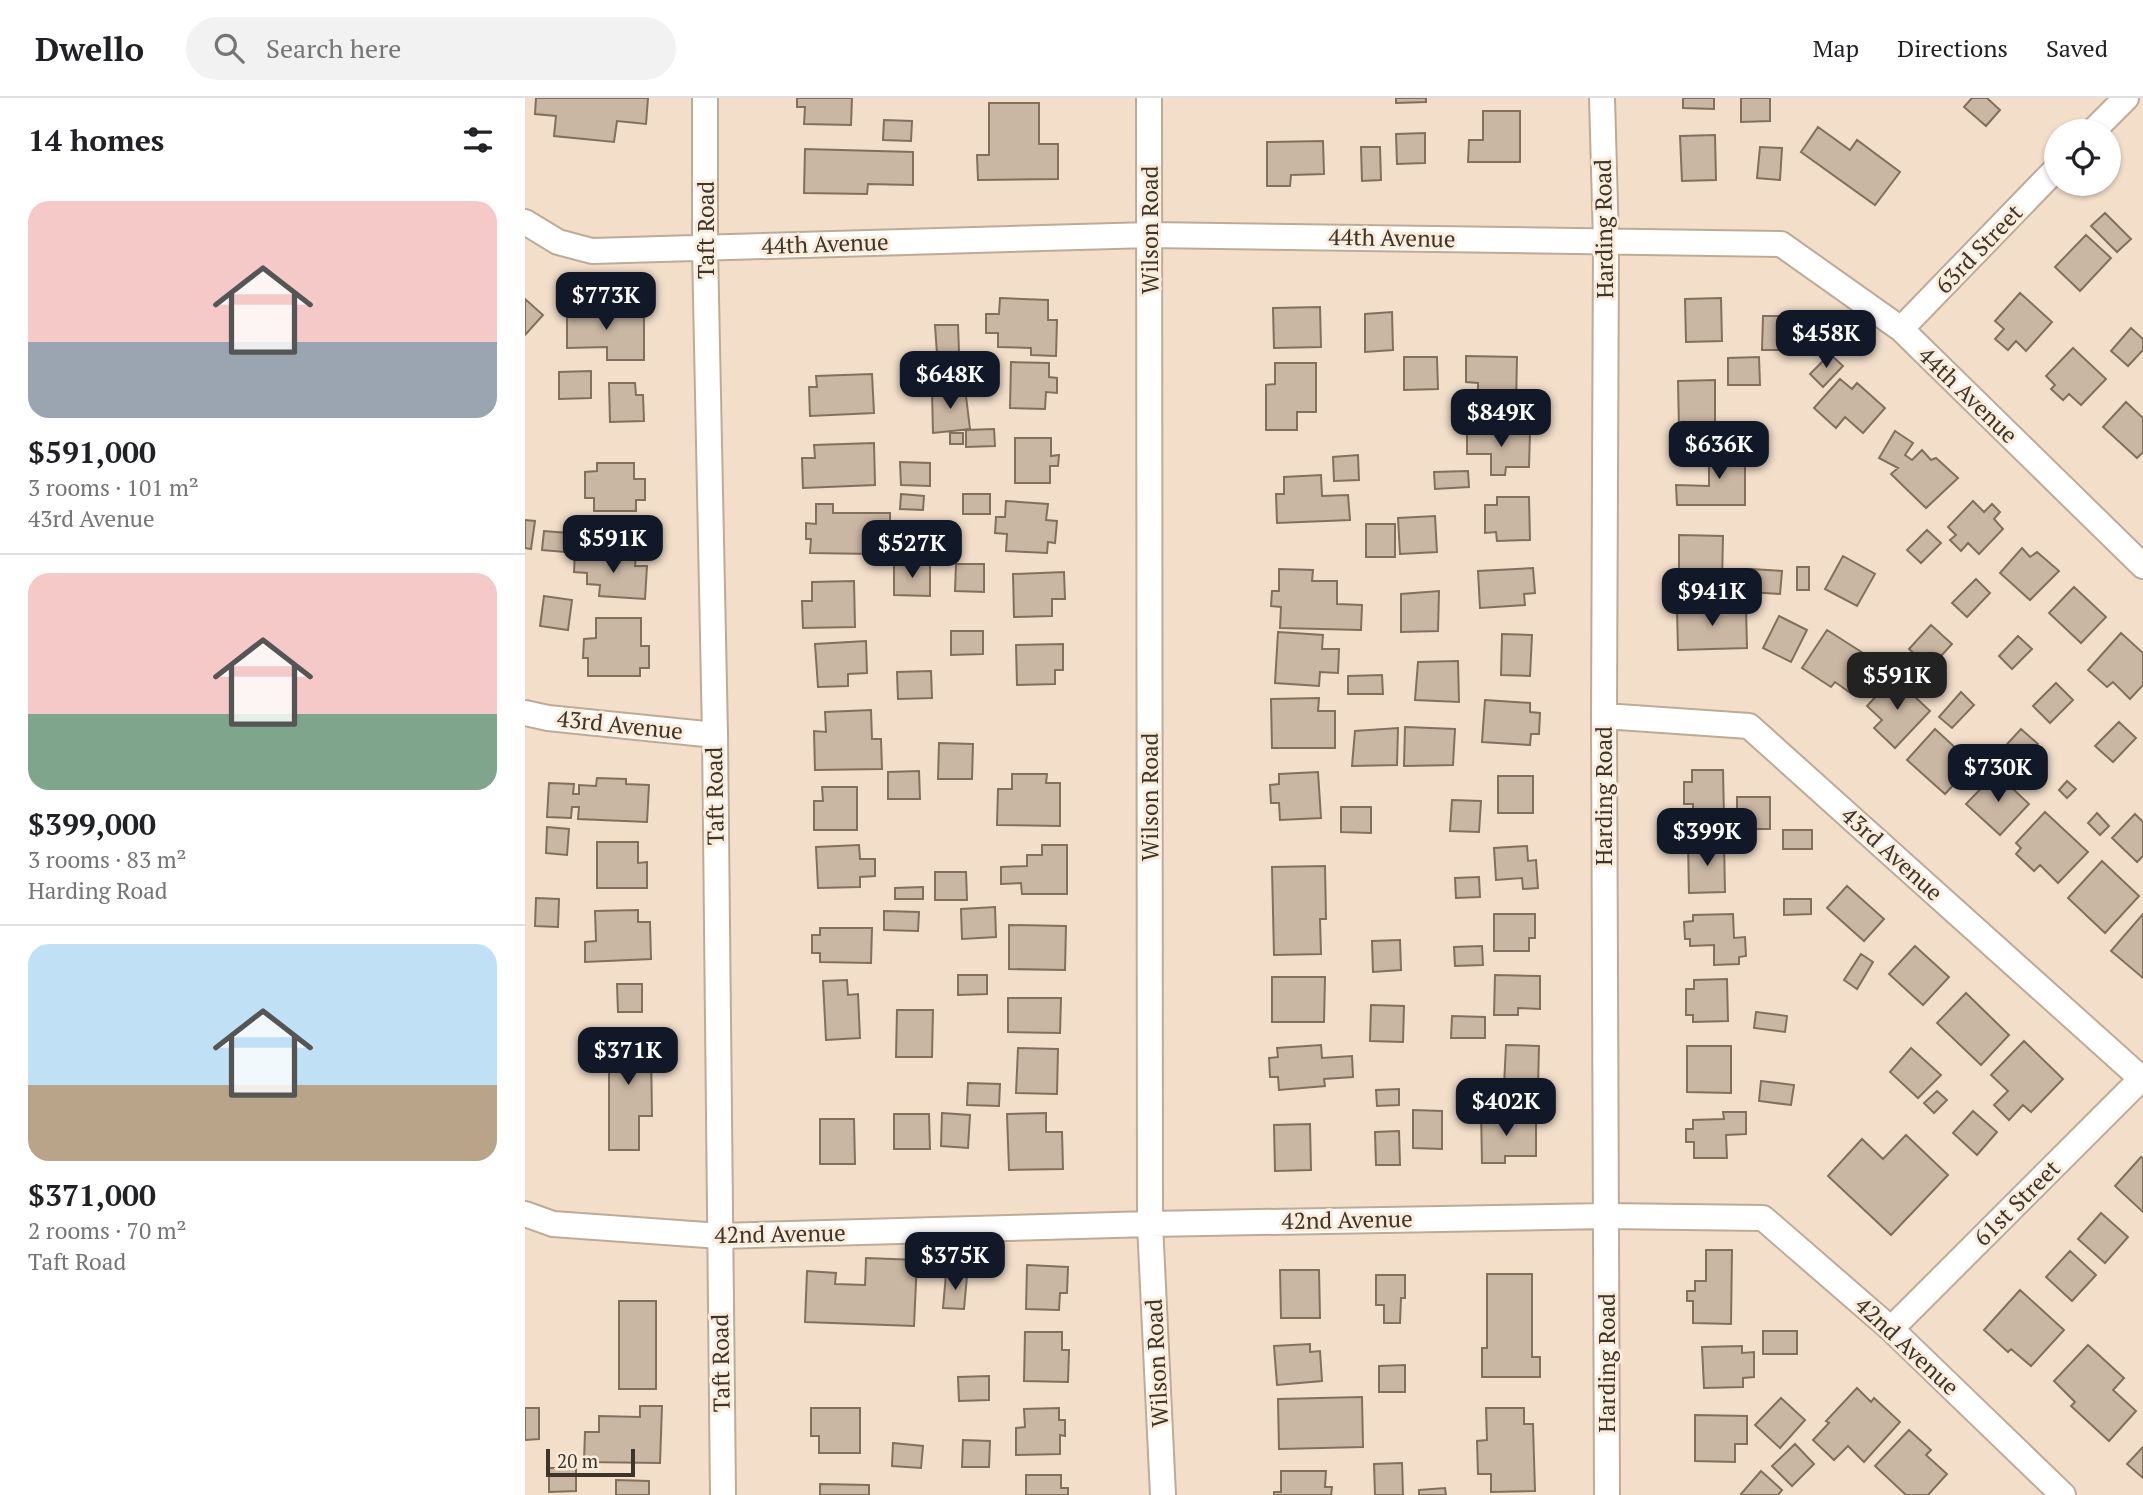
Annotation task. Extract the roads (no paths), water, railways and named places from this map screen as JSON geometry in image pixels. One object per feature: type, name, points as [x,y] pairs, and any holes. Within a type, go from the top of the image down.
[{"type":"street","name":"Taft Road","points":[[705,98],[723,1495]]},
{"type":"street","name":"Wilson Road","points":[[1149,98],[1150,1224],[1163,1495]]},
{"type":"street","name":"Harding Road","points":[[1602,98],[1606,240],[1604,716],[1607,1495]]},
{"type":"street","points":[[2105,119],[2126,98]]},
{"type":"street","name":"63rd Street","points":[[1901,329],[2044,181]]},
{"type":"street","name":"44th Avenue","points":[[525,222],[558,242],[593,251],[1150,235],[1781,244],[1901,329],[2143,566]]},
{"type":"street","name":"43rd Avenue","points":[[525,713],[548,718],[715,735]]},
{"type":"street","name":"43rd Avenue","points":[[1604,716],[1749,726],[2142,1078]]},
{"type":"street","name":"61st Street","points":[[1891,1329],[2142,1078]]},
{"type":"street","name":"42nd Avenue","points":[[525,1214],[553,1224],[720,1236],[1150,1224],[1606,1216],[1763,1218],[1891,1329],[2063,1495]]}]
